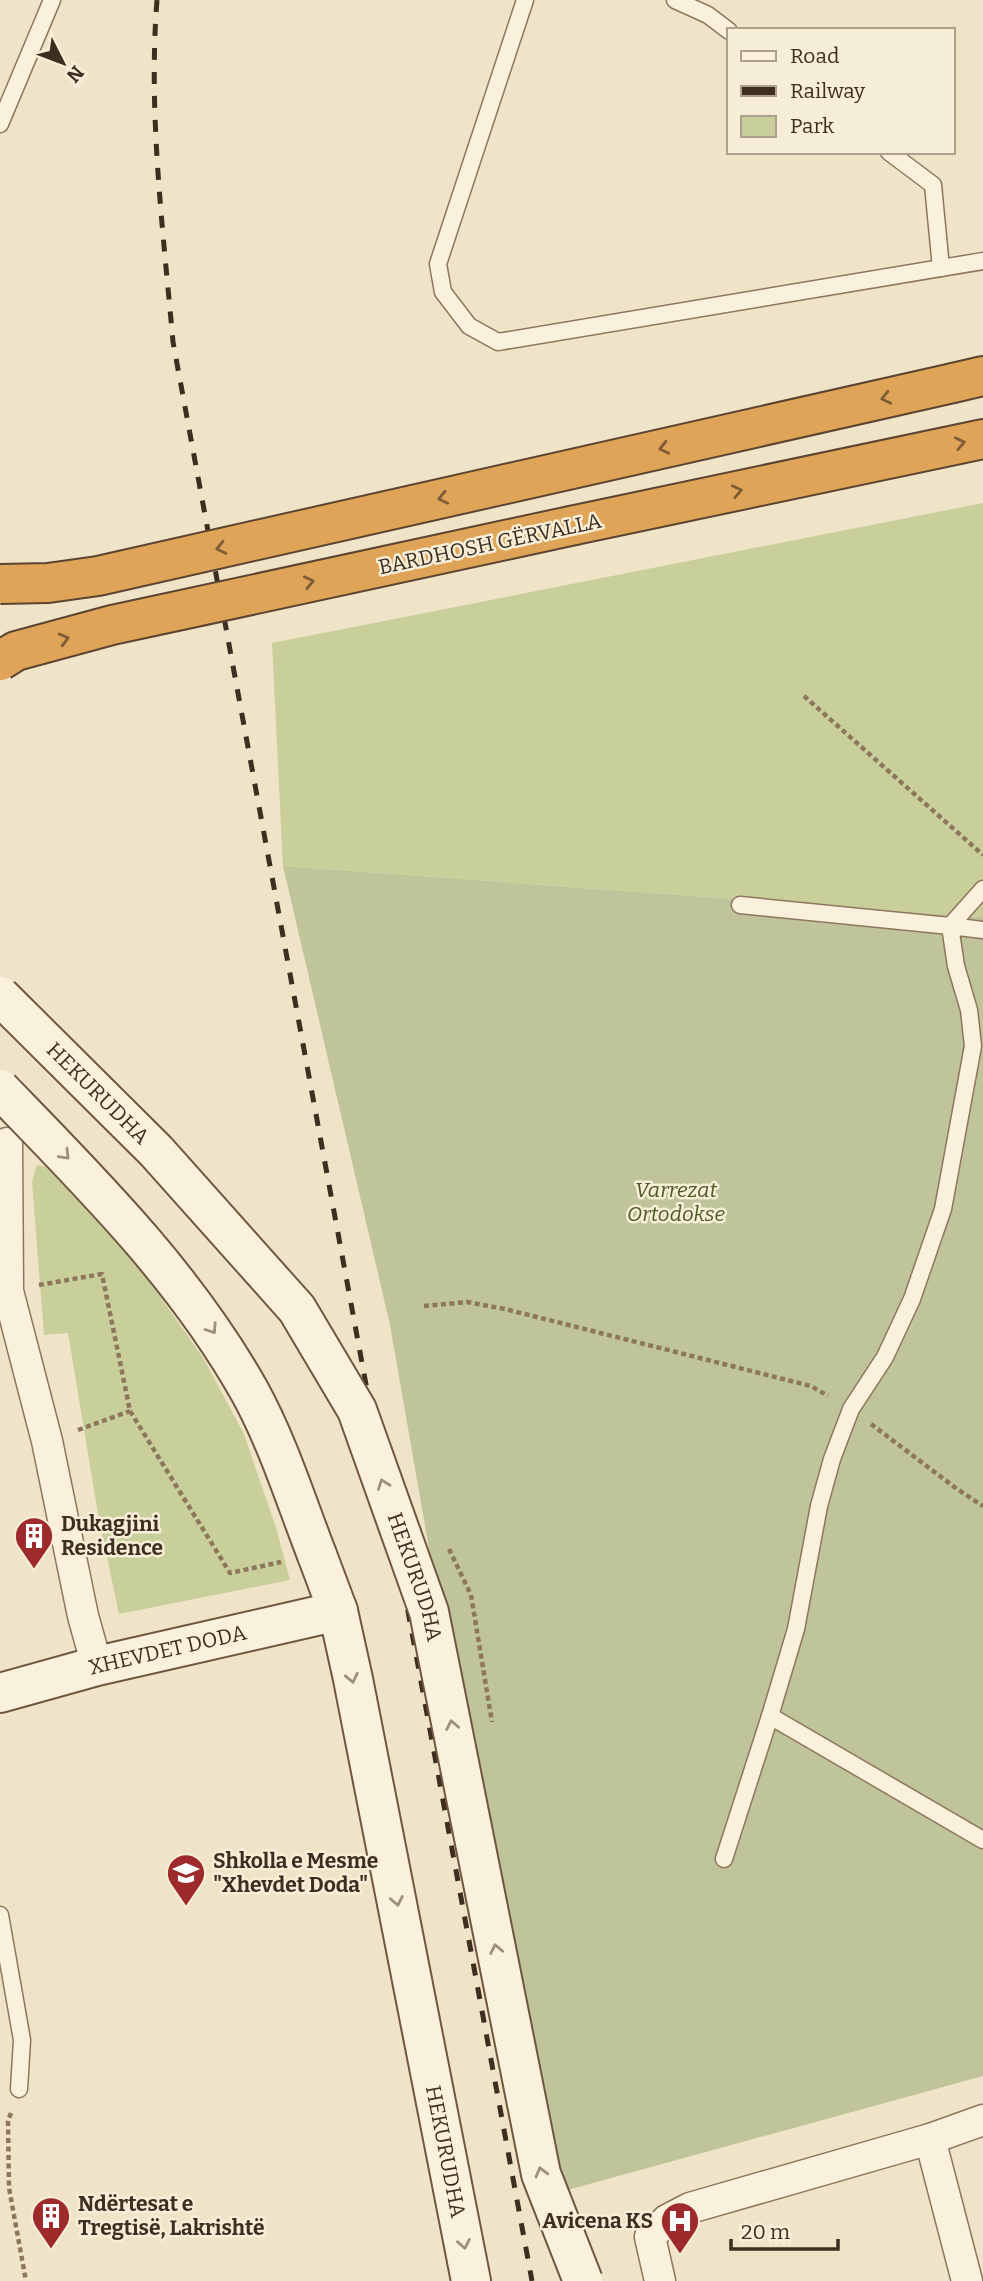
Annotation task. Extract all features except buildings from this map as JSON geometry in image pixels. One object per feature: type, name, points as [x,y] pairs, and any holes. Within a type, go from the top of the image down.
[{"type":"highway","points":[[0,584],[48,583],[98,576],[968,379]]},
{"type":"highway","name":"BARDHOSH GËRVALLA","points":[[0,661],[16,651],[112,625],[983,439]]},
{"type":"main road","name":"HEKURUDHA","points":[[0,996],[156,1151],[297,1308],[357,1410],[429,1612],[541,2174],[583,2281]]},
{"type":"main road","name":"HEKURUDHA","points":[[0,1089],[111,1203],[166,1266],[213,1330],[252,1395],[281,1462],[338,1611],[471,2281]]},
{"type":"main road","name":"XHEVDET DODA","points":[[0,1693],[97,1666],[338,1611]]},
{"type":"street","points":[[0,1077],[19,1083],[32,1101],[31,1122],[25,1132],[3,1144],[8,1290],[47,1441],[83,1616],[97,1666]]},
{"type":"street","points":[[660,2281],[650,2237],[667,2220],[690,2208],[930,2139],[983,2120]]},
{"type":"street","points":[[930,2139],[967,2281]]},
{"type":"lane","points":[[0,124],[52,0]]},
{"type":"lane","points":[[526,0],[438,264],[443,292],[469,326],[498,342],[983,261]]},
{"type":"lane","points":[[675,0],[710,8],[727,29]]},
{"type":"lane","points":[[892,154],[933,185],[941,268]]},
{"type":"lane","points":[[950,926],[983,889]]},
{"type":"lane","points":[[740,905],[983,930]]},
{"type":"lane","points":[[724,1859],[796,1629],[819,1507],[832,1459],[851,1409],[885,1357],[912,1299],[943,1209],[973,1046],[969,1010],[956,966],[950,926]]},
{"type":"lane","points":[[770,1716],[983,1840]]},
{"type":"lane","points":[[0,1915],[22,2040],[19,2089]]},
{"type":"path","points":[[804,696],[983,855]]},
{"type":"path","points":[[8,1290],[102,1274],[130,1411],[230,1573],[317,1555]]},
{"type":"path","points":[[424,1306],[467,1302],[505,1309],[811,1386],[851,1409],[983,1506]]},
{"type":"path","points":[[47,1441],[130,1411]]},
{"type":"path","points":[[19,2089],[8,2121],[9,2188],[26,2281]]},
{"type":"green space","points":[[983,503],[983,917],[283,866],[272,643]]},
{"type":"green space","name":"Varrezat Ortodokse","points":[[283,866],[983,917],[983,2076],[542,2197],[390,1325]]},
{"type":"green space","points":[[37,1165],[46,1167],[131,1255],[204,1359],[244,1434],[276,1528],[290,1580],[119,1614],[98,1514],[68,1333],[44,1335],[32,1182]]},
{"type":"railway","points":[[157,0],[155,128],[173,342],[532,2281]]},
{"type":"place","name":"Dukagjini Residence","points":[[34,1570]]},
{"type":"place","name":"Shkolla e Mesme \"Xhevdet Doda\"","points":[[186,1907]]},
{"type":"place","name":"Ndërtesat e Tregtisë, Lakrishtë","points":[[51,2250]]},
{"type":"place","name":"Avicena KS","points":[[680,2255]]}]
